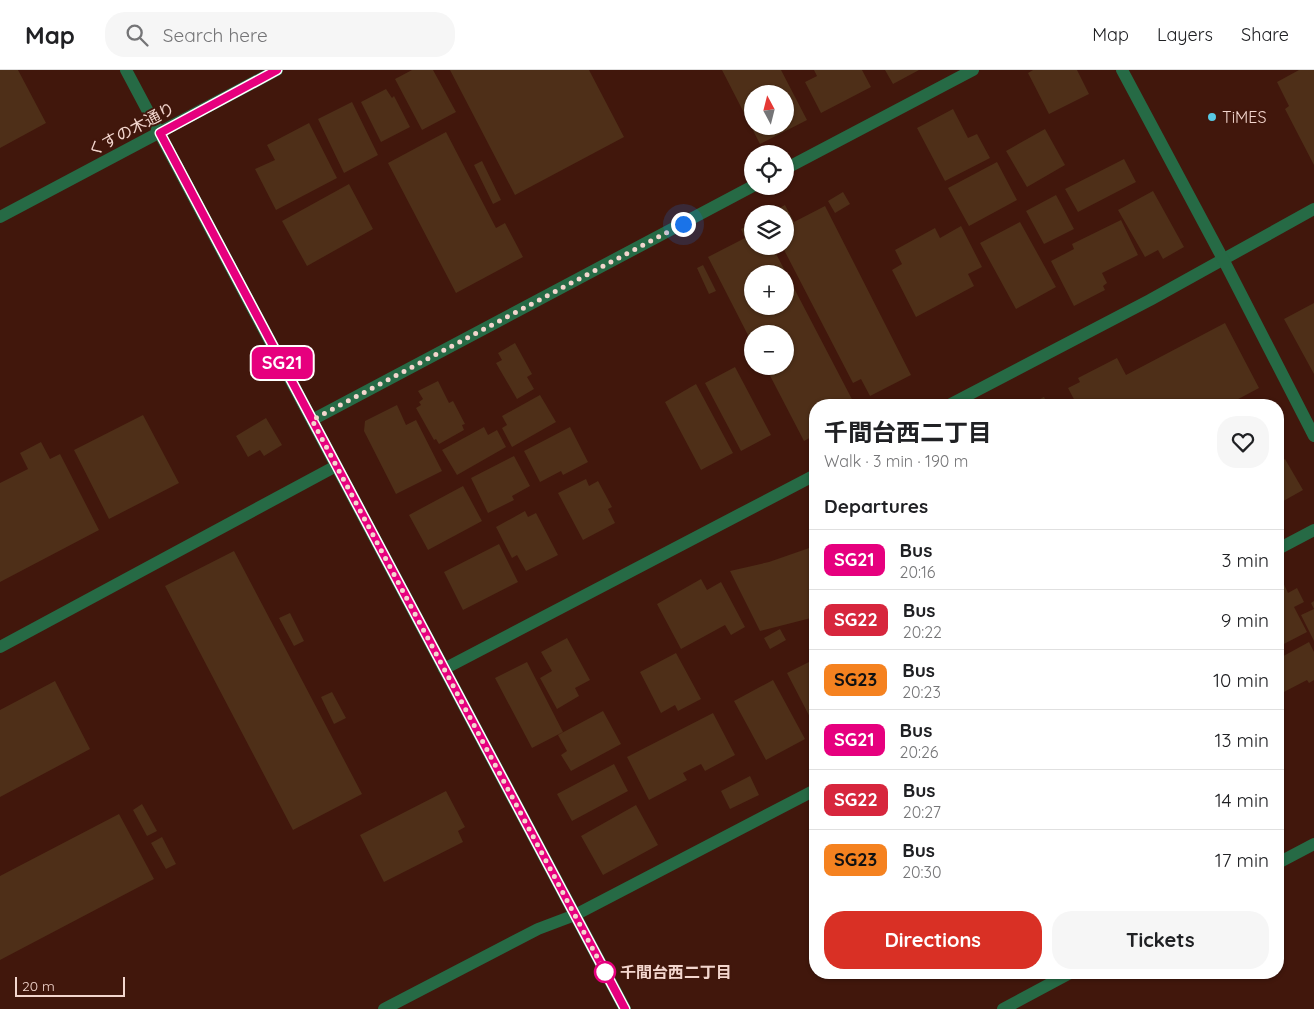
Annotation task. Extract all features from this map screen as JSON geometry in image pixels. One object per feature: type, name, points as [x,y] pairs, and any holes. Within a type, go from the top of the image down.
[{"type":"street","points":[[126,70],[625,1009]]},
{"type":"street","name":"くすの木通り","points":[[0,217],[277,70]]},
{"type":"street","points":[[794,164],[973,70]]},
{"type":"street","points":[[1122,70],[1223,259],[1314,436]]},
{"type":"street","points":[[312,420],[744,191]]},
{"type":"street","points":[[960,399],[1150,300],[1314,209]]},
{"type":"street","points":[[0,647],[336,466]]},
{"type":"street","points":[[444,669],[809,478]]},
{"type":"street","points":[[1284,546],[1314,530]]},
{"type":"street","points":[[384,1009],[538,929],[575,916],[809,793]]},
{"type":"street","points":[[1284,860],[1314,844]]},
{"type":"street","points":[[1003,1009],[1059,979]]},
{"type":"building","points":[[0,70],[18,70],[46,123],[0,148]]},
{"type":"building","points":[[412,70],[433,70],[456,112],[422,130],[395,79]]},
{"type":"building","points":[[450,70],[589,70],[624,137],[515,195]]},
{"type":"building","points":[[722,70],[781,70],[789,85],[744,85],[744,113]]},
{"type":"building","points":[[814,70],[862,70],[871,87],[821,113],[805,82],[817,76]]},
{"type":"building","points":[[885,70],[919,70],[893,84]]},
{"type":"building","points":[[1033,70],[1077,70],[1089,94],[1049,114],[1028,73]]},
{"type":"building","points":[[1299,70],[1314,70],[1314,165],[1285,109],[1289,106],[1277,82]]},
{"type":"building","points":[[386,89],[392,98],[394,96],[410,127],[381,142],[361,102]]},
{"type":"building","points":[[794,95],[807,120],[794,127]]},
{"type":"building","points":[[352,102],[378,155],[344,173],[318,119]]},
{"type":"building","points":[[953,109],[968,138],[977,134],[990,158],[945,181],[917,128]]},
{"type":"building","points":[[309,123],[337,178],[276,210],[255,169],[275,160],[267,145]]},
{"type":"building","points":[[1045,129],[1065,165],[1027,187],[1006,151]]},
{"type":"building","points":[[446,132],[496,228],[505,223],[523,257],[456,293],[388,163]]},
{"type":"building","points":[[755,135],[778,135],[760,144]]},
{"type":"building","points":[[1124,159],[1136,182],[1078,212],[1065,189]]},
{"type":"building","points":[[482,161],[501,200],[493,204],[474,165]]},
{"type":"building","points":[[997,162],[1017,200],[969,226],[948,188]]},
{"type":"building","points":[[349,184],[373,229],[307,266],[282,221]]},
{"type":"building","points":[[1153,191],[1184,247],[1163,259],[1158,250],[1145,257],[1118,210]]},
{"type":"building","points":[[843,192],[850,204],[835,213],[828,201]]},
{"type":"building","points":[[1056,195],[1074,229],[1044,244],[1026,211]]},
{"type":"building","points":[[825,206],[911,375],[870,396],[861,379],[853,383],[794,269],[794,265],[792,265],[787,255],[794,255],[794,222]]},
{"type":"building","points":[[1121,220],[1138,255],[1102,273],[1107,283],[1103,286],[1105,290],[1074,306],[1051,261],[1074,249],[1072,244]]},
{"type":"building","points":[[1020,222],[1056,287],[1016,309],[980,243]]},
{"type":"building","points":[[961,226],[982,267],[968,274],[974,286],[916,317],[892,270],[902,264],[895,250],[935,228],[940,238]]},
{"type":"building","points":[[744,239],[744,255],[777,255],[782,265],[744,265],[744,315],[794,315],[794,288],[852,399],[809,399],[809,438],[804,441],[770,375],[794,375],[794,325],[744,325],[744,327],[708,257]]},
{"type":"building","points":[[703,265],[716,291],[709,294],[697,268]]},
{"type":"building","points":[[1314,303],[1314,374],[1284,319]]},
{"type":"building","points":[[1225,323],[1259,388],[1238,399],[1074,399],[1068,388],[1080,382],[1078,378],[1117,358],[1126,375]]},
{"type":"building","points":[[515,343],[532,374],[527,377],[534,389],[517,399],[496,363],[502,360],[498,353]]},
{"type":"building","points":[[735,367],[771,435],[741,451],[705,383]]},
{"type":"building","points":[[438,381],[449,403],[453,401],[465,424],[462,425],[464,430],[439,444],[436,439],[434,440],[416,408],[421,405],[419,402],[423,399],[418,391]]},
{"type":"building","points":[[696,384],[733,453],[701,470],[665,402]]},
{"type":"building","points":[[540,395],[556,422],[512,447],[502,428],[507,425],[502,416]]},
{"type":"building","points":[[397,405],[406,425],[416,420],[442,471],[396,494],[364,431],[365,421]]},
{"type":"building","points":[[143,415],[179,483],[109,519],[74,450]]},
{"type":"building","points":[[266,418],[282,445],[264,456],[260,450],[248,457],[236,436]]},
{"type":"building","points":[[484,427],[488,435],[497,430],[506,447],[457,475],[442,450]]},
{"type":"building","points":[[570,427],[588,462],[563,475],[561,471],[540,482],[524,451]]},
{"type":"building","points":[[41,442],[50,459],[60,454],[99,530],[0,582],[0,483],[28,469],[20,453]]},
{"type":"building","points":[[514,456],[530,486],[512,496],[514,500],[488,513],[471,478]]},
{"type":"building","points":[[1284,460],[1303,490],[1284,501]]},
{"type":"building","points":[[586,479],[589,486],[598,481],[612,507],[608,509],[615,523],[583,540],[558,493]]},
{"type":"building","points":[[463,486],[482,521],[428,550],[409,515]]},
{"type":"building","points":[[525,511],[528,517],[536,513],[558,555],[526,571],[517,555],[512,558],[496,527]]},
{"type":"building","points":[[499,544],[518,582],[463,610],[444,572]]},
{"type":"building","points":[[809,548],[809,619],[760,631],[730,571],[769,562]]},
{"type":"building","points":[[234,551],[362,794],[293,830],[165,586]]},
{"type":"building","points":[[701,579],[707,590],[721,582],[745,627],[731,635],[725,625],[681,649],[657,604]]},
{"type":"building","points":[[1284,584],[1288,593],[1297,588],[1304,602],[1294,607],[1307,632],[1284,644]]},
{"type":"building","points":[[1314,609],[1314,641],[1301,615]]},
{"type":"building","points":[[290,613],[304,641],[294,646],[279,618]]},
{"type":"building","points":[[780,629],[786,640],[770,649],[764,638]]},
{"type":"building","points":[[567,638],[590,680],[575,688],[579,696],[557,709],[540,678],[552,671],[541,652]]},
{"type":"building","points":[[1309,642],[1314,652],[1314,680],[1309,683],[1307,680],[1284,692],[1284,656]]},
{"type":"building","points":[[676,653],[701,699],[678,711],[675,705],[661,713],[640,672]]},
{"type":"building","points":[[527,662],[563,732],[532,748],[495,678]]},
{"type":"building","points":[[809,662],[809,715],[787,673]]},
{"type":"building","points":[[773,680],[805,739],[766,760],[734,701]]},
{"type":"building","points":[[55,681],[90,749],[0,797],[0,710]]},
{"type":"building","points":[[332,692],[346,718],[334,724],[321,697]]},
{"type":"building","points":[[603,711],[621,744],[571,771],[561,755],[567,751],[558,735]]},
{"type":"building","points":[[713,713],[735,755],[705,771],[701,764],[683,773],[687,780],[649,800],[627,757]]},
{"type":"building","points":[[614,764],[628,791],[572,821],[557,794]]},
{"type":"building","points":[[750,776],[759,795],[730,809],[721,791]]},
{"type":"building","points":[[446,791],[465,827],[458,831],[463,842],[384,882],[360,835]]},
{"type":"building","points":[[142,804],[157,831],[147,836],[133,810]]},
{"type":"building","points":[[636,805],[658,845],[603,875],[581,836]]},
{"type":"building","points":[[119,814],[154,879],[0,960],[0,876]]},
{"type":"building","points":[[162,837],[176,864],[166,869],[151,843]]},
{"type":"bus line","name":"SG21","points":[[277,70],[160,133],[625,1009]]},
{"type":"place","name":"TiMES","points":[[1212,117]]},
{"type":"place","name":"千間台西二丁目","points":[[605,972]]},
{"type":"route","points":[[605,972],[312,420],[683,224]]}]
